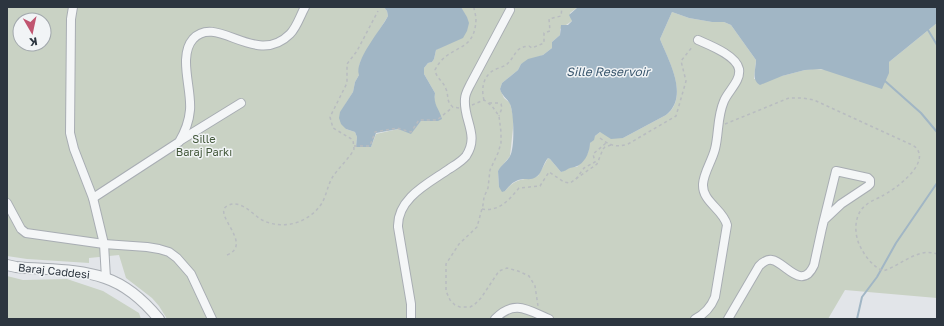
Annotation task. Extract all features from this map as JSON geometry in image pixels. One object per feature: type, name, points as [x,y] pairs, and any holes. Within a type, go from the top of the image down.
[{"type":"street","points":[[73,7],[71,19],[70,134],[74,149],[93,198],[104,244],[106,278]]},
{"type":"street","points":[[179,142],[185,131],[190,110],[187,54],[189,44],[195,37],[203,32],[213,32],[221,33],[253,45],[272,44],[283,40],[291,33],[305,7]]},
{"type":"street","points":[[411,319],[411,304],[398,227],[399,215],[410,197],[461,161],[465,156],[471,144],[472,137],[465,107],[465,100],[470,85],[510,10]]},
{"type":"street","points":[[695,319],[708,310],[715,297],[726,230],[725,219],[705,195],[703,184],[714,151],[723,102],[739,75],[739,69],[736,62],[698,40]]},
{"type":"street","points":[[93,198],[240,103]]},
{"type":"street","points":[[728,319],[759,266],[767,260],[773,260],[797,276],[802,276],[811,271],[814,265],[824,220],[836,171],[868,178],[870,180],[870,184],[868,186],[841,204],[824,220]]},
{"type":"street","points":[[7,203],[21,229],[26,233],[104,244],[159,249],[169,252],[177,258],[191,274],[212,319]]},
{"type":"street","name":"Baraj Caddesi","points":[[7,265],[83,272],[106,278],[139,298],[159,319]]},
{"type":"street","points":[[495,319],[502,312],[512,308],[523,308],[549,319]]},
{"type":"path","points":[[452,107],[448,102],[447,90],[437,76],[436,70],[445,56],[468,43],[472,37],[476,19],[474,7]]},
{"type":"path","points":[[537,314],[537,296],[535,286],[529,276],[507,268],[499,271],[481,298],[474,305],[460,307],[455,305],[446,291],[446,264],[459,244],[477,228],[484,197],[488,188],[490,170],[501,143],[499,116],[496,109],[484,100],[483,86],[490,73],[505,65],[520,48],[530,46],[532,48],[544,43],[544,32],[550,31],[549,19],[562,16],[562,7]]},
{"type":"path","points":[[227,255],[232,253],[234,250],[236,239],[223,213],[224,208],[227,206],[231,204],[242,206],[263,220],[283,225],[297,222],[310,215],[320,205],[332,178],[353,151],[353,140],[333,128],[330,117],[347,83],[348,64],[378,11]]},
{"type":"path","points":[[600,138],[606,143],[617,147],[628,144],[676,116],[686,81],[681,61],[698,40]]},
{"type":"path","points":[[718,126],[735,121],[789,98],[802,98],[814,100],[910,144],[917,149],[920,156],[918,164],[912,173],[892,190],[866,205],[860,213],[855,226],[857,240],[863,254],[878,269],[883,271],[921,254],[931,252],[937,254]]},
{"type":"path","points":[[354,146],[370,146],[375,132],[397,128],[411,132],[419,120],[437,120],[452,107],[465,107],[484,100]]},
{"type":"path","points":[[488,103],[501,104],[502,108],[499,116]]},
{"type":"path","points":[[574,181],[584,168],[595,162],[593,154],[606,143]]},
{"type":"path","points":[[482,209],[487,210],[500,207],[511,199],[519,188],[540,186],[549,172],[564,182],[567,183],[574,181],[597,164],[603,149],[611,145]]},
{"type":"green space","name":"Sille Baraj Parkı","points":[[7,7],[384,7],[388,16],[361,60],[359,75],[355,82],[353,92],[340,113],[346,129],[355,132],[357,137],[356,147],[371,147],[376,134],[398,129],[411,133],[421,121],[437,121],[434,100],[435,93],[424,74],[424,68],[434,59],[436,50],[463,36],[466,31],[467,18],[461,7],[578,7],[570,13],[572,21],[560,29],[560,35],[552,42],[552,48],[543,55],[521,64],[518,70],[502,83],[500,89],[504,98],[510,103],[513,116],[510,156],[498,171],[499,187],[505,191],[516,181],[538,176],[548,158],[561,172],[571,167],[577,167],[588,153],[590,143],[600,132],[623,138],[666,115],[673,107],[677,89],[672,68],[660,39],[672,12],[689,18],[712,22],[724,22],[731,25],[756,60],[754,79],[782,76],[813,69],[889,73],[889,62],[937,23],[937,298],[845,290],[828,319],[167,319],[152,298],[126,278],[119,255],[89,258],[89,263],[27,259],[7,256]]},
{"type":"green space","points":[[7,276],[23,280],[67,279],[103,291],[139,313],[141,319],[7,319]]},
{"type":"water","points":[[384,7],[461,7],[469,23],[463,38],[436,50],[432,62],[428,63],[424,68],[424,74],[435,93],[436,104],[442,119],[438,121],[421,121],[411,134],[398,129],[376,133],[371,147],[356,147],[357,137],[355,132],[346,129],[341,124],[339,118],[340,112],[353,92],[355,82],[359,75],[360,61],[364,53],[388,16]]},
{"type":"water","name":"Sille Reservoir","points":[[578,7],[937,7],[937,23],[889,62],[889,73],[882,89],[821,69],[805,70],[782,76],[760,85],[757,83],[755,77],[756,60],[731,25],[724,22],[712,22],[689,18],[672,12],[660,39],[672,67],[677,88],[673,107],[666,115],[623,138],[611,139],[600,132],[590,143],[584,161],[576,167],[561,172],[548,158],[538,176],[531,179],[517,180],[502,192],[499,187],[498,171],[512,152],[513,130],[510,104],[500,89],[502,83],[518,70],[521,64],[528,59],[543,55],[552,48],[552,42],[560,35],[561,25],[568,25],[572,21],[569,15]]},
{"type":"waterway","points":[[928,30],[937,45]]},
{"type":"waterway","points":[[885,81],[921,113],[937,132]]},
{"type":"waterway","points":[[857,319],[862,297],[877,277],[896,243],[937,183]]}]
